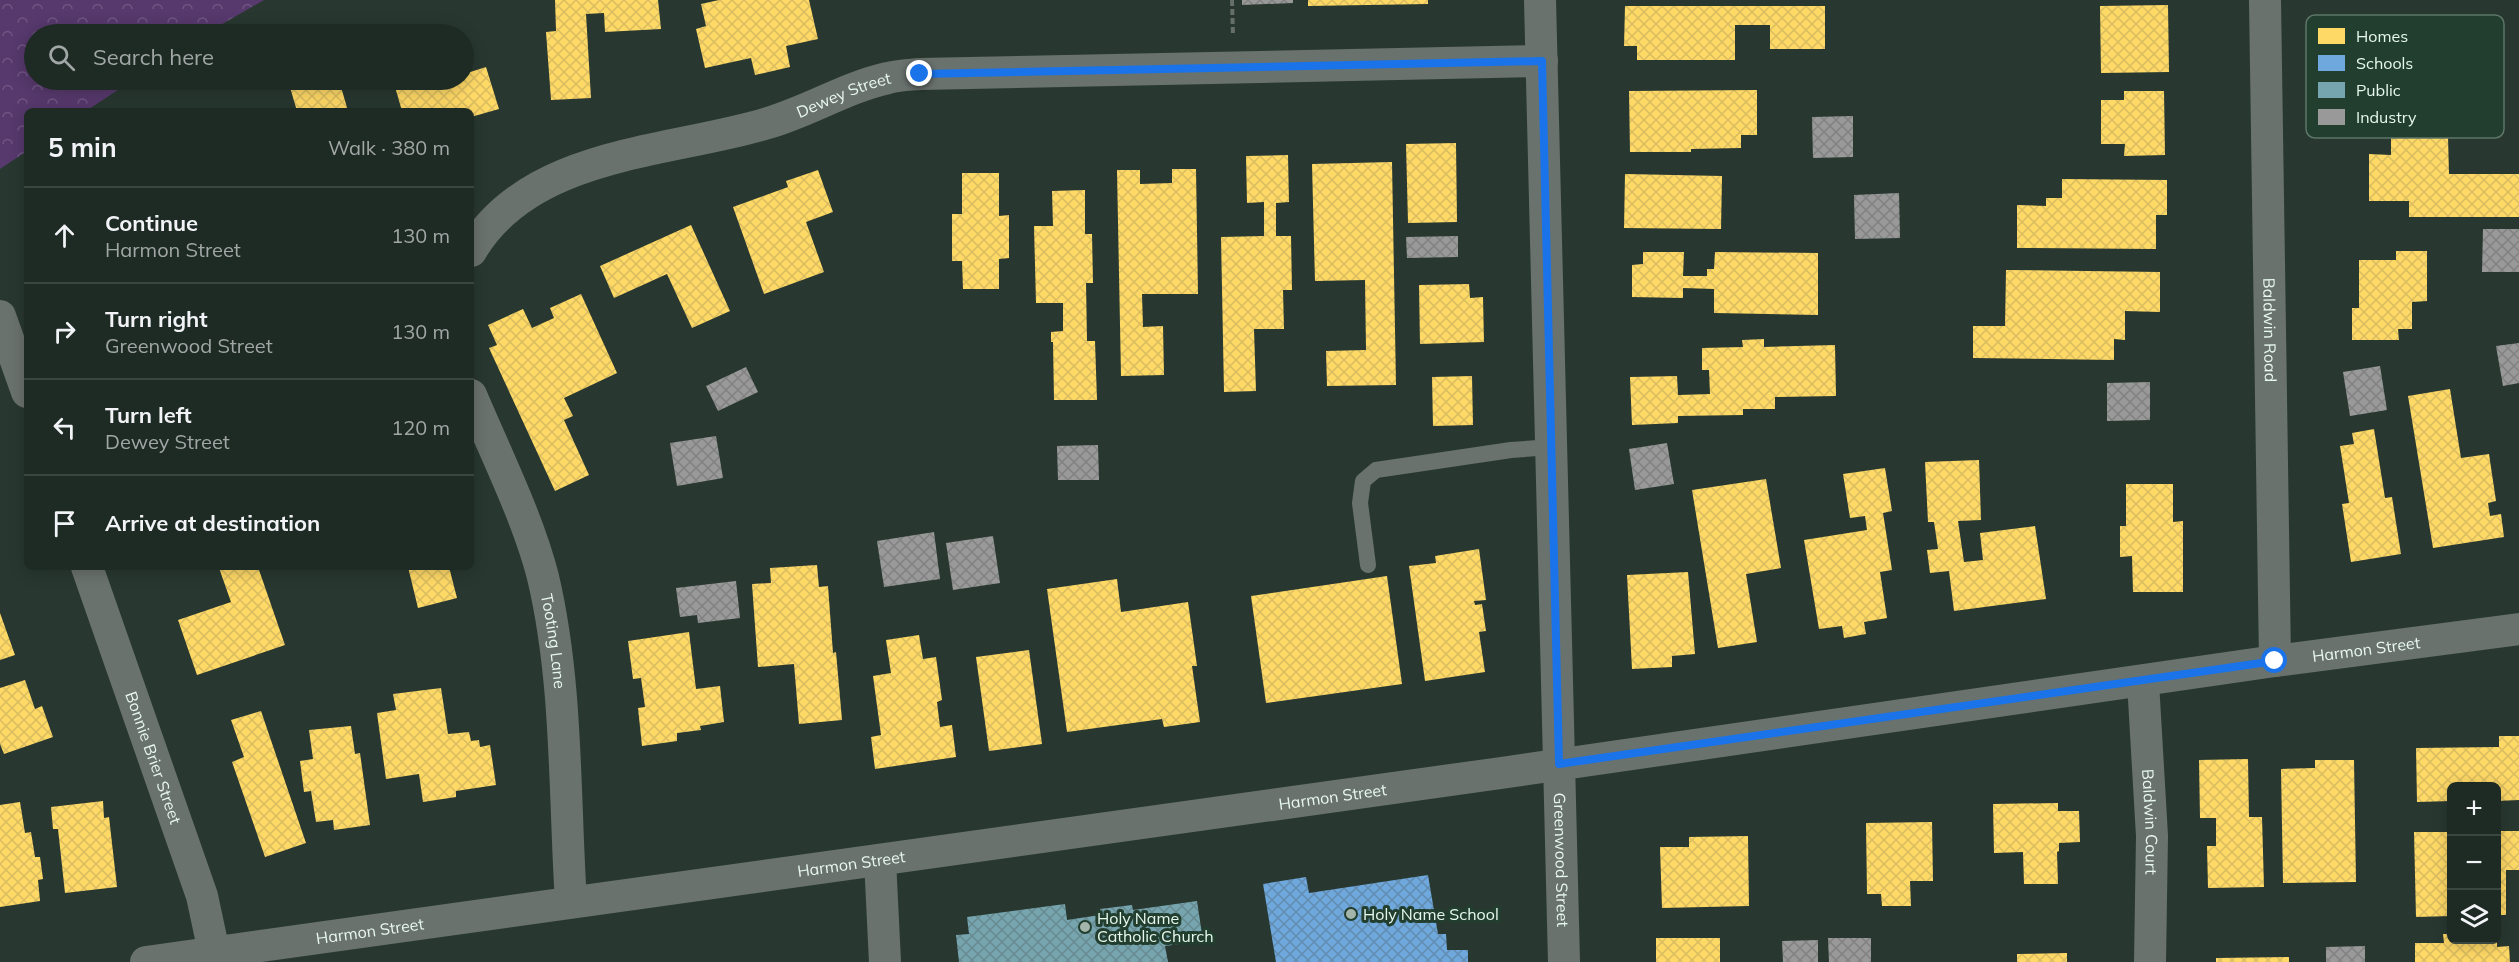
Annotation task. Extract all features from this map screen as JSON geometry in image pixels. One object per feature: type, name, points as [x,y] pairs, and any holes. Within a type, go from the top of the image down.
[{"type":"street","name":"Greenwood Street","points":[[1540,0],[1564,962]]},
{"type":"street","name":"Baldwin Road","points":[[2265,0],[2275,661]]},
{"type":"street","name":"Dewey Street","points":[[474,246],[483,233],[526,195],[552,180],[588,165],[636,152],[748,129],[789,117],[888,78],[920,74],[1542,61]]},
{"type":"street","points":[[0,316],[24,384]]},
{"type":"street","name":"Tooting Lane","points":[[474,402],[531,540],[549,611],[558,670],[571,902]]},
{"type":"street","name":"Bonnie Brier Street","points":[[88,570],[202,896],[214,952]]},
{"type":"street","name":"Harmon Street","points":[[146,962],[214,952],[285,952],[571,902],[2143,682],[2275,661],[2519,629]]},
{"type":"street","name":"Baldwin Court","points":[[2143,682],[2152,836],[2151,962]]},
{"type":"street","points":[[880,860],[885,962]]},
{"type":"lane","points":[[1368,565],[1360,503],[1364,481],[1376,470],[1511,450],[1552,447]]},
{"type":"path","points":[[1232,0],[1233,40]]},
{"type":"green space","points":[[0,0],[264,0],[222,24],[24,24],[24,90],[118,90],[91,108],[24,108],[24,153],[0,169]]},
{"type":"building: Homes","points":[[555,0],[658,0],[661,29],[605,32],[604,13],[586,14],[591,98],[551,100],[546,32],[556,31]]},
{"type":"building: Homes","points":[[719,0],[809,0],[818,39],[786,46],[790,67],[755,75],[751,58],[705,68],[696,29],[706,26],[701,4]]},
{"type":"building: Homes","points":[[1308,0],[1428,0],[1428,4],[1308,6]]},
{"type":"building: Homes","points":[[2168,5],[2169,72],[2101,73],[2100,6]]},
{"type":"building: Homes","points":[[1625,6],[1825,6],[1825,49],[1770,49],[1770,25],[1735,25],[1735,60],[1637,60],[1637,46],[1624,46]]},
{"type":"building: Homes","points":[[486,67],[499,109],[474,116],[474,108],[401,108],[396,90],[474,90],[474,71]]},
{"type":"building: Homes","points":[[291,90],[342,90],[347,108],[296,108]]},
{"type":"building: Homes","points":[[1757,90],[1757,135],[1741,135],[1741,148],[1691,149],[1691,152],[1630,152],[1629,91]]},
{"type":"building: Homes","points":[[2124,91],[2164,91],[2165,155],[2124,156],[2125,144],[2101,144],[2101,100],[2124,100]]},
{"type":"building: Homes","points":[[2391,138],[2448,138],[2449,174],[2519,174],[2519,217],[2409,217],[2409,201],[2369,201],[2369,154],[2391,155]]},
{"type":"building: Homes","points":[[1456,143],[1457,222],[1408,223],[1406,144]]},
{"type":"building: Homes","points":[[1288,155],[1289,202],[1276,203],[1276,236],[1291,236],[1292,290],[1283,290],[1284,329],[1254,329],[1256,391],[1224,392],[1221,237],[1264,236],[1264,202],[1247,203],[1246,156]]},
{"type":"building: Homes","points":[[1392,162],[1396,385],[1327,386],[1326,351],[1366,350],[1365,280],[1315,281],[1312,164]]},
{"type":"building: Homes","points":[[1172,169],[1196,169],[1198,294],[1142,294],[1143,327],[1163,326],[1164,375],[1121,376],[1117,170],[1140,170],[1140,184],[1172,183]]},
{"type":"building: Homes","points":[[818,170],[833,212],[806,222],[824,272],[764,294],[733,207],[788,187],[786,181]]},
{"type":"building: Homes","points":[[962,173],[999,173],[999,216],[1009,215],[1009,258],[999,259],[999,289],[963,289],[962,261],[952,261],[952,214],[962,214]]},
{"type":"building: Homes","points":[[1625,174],[1722,176],[1721,229],[1624,228]]},
{"type":"building: Homes","points":[[2062,179],[2167,180],[2167,215],[2156,215],[2156,249],[2017,248],[2017,205],[2046,206],[2046,198],[2062,198]]},
{"type":"building: Homes","points":[[1085,190],[1085,234],[1092,234],[1093,283],[1086,283],[1087,341],[1095,341],[1097,400],[1054,400],[1051,332],[1063,331],[1063,303],[1036,303],[1034,226],[1053,226],[1052,191]]},
{"type":"building: Homes","points":[[691,225],[730,311],[692,328],[667,274],[614,298],[600,266]]},
{"type":"building: Homes","points":[[2396,251],[2427,251],[2427,301],[2412,302],[2412,329],[2398,329],[2399,340],[2352,340],[2352,308],[2359,308],[2359,260],[2396,260]]},
{"type":"building: Homes","points":[[1643,252],[1684,252],[1683,276],[1707,276],[1707,269],[1714,269],[1715,252],[1818,253],[1818,315],[1714,313],[1714,289],[1683,288],[1683,298],[1632,297],[1632,265],[1643,264]]},
{"type":"building: Homes","points":[[2006,270],[2160,272],[2160,312],[2125,311],[2125,340],[2114,339],[2114,360],[1973,358],[1973,326],[2005,326]]},
{"type":"building: Homes","points":[[1469,284],[1470,298],[1483,297],[1484,342],[1420,344],[1419,285]]},
{"type":"building: Homes","points":[[581,294],[617,373],[564,398],[573,416],[564,420],[589,475],[555,491],[489,348],[497,345],[488,325],[523,309],[532,328],[554,318],[550,308]]},
{"type":"building: Homes","points":[[1764,339],[1764,347],[1835,345],[1836,396],[1775,397],[1775,409],[1743,409],[1743,415],[1678,416],[1678,423],[1632,425],[1630,377],[1677,376],[1678,395],[1710,394],[1709,370],[1702,370],[1702,348],[1743,347],[1742,340]]},
{"type":"building: Homes","points":[[1472,376],[1473,425],[1433,426],[1432,377]]},
{"type":"building: Homes","points":[[2450,389],[2461,458],[2489,454],[2496,501],[2488,503],[2490,516],[2501,514],[2504,537],[2433,548],[2408,396]]},
{"type":"building: Homes","points":[[2374,429],[2385,498],[2392,497],[2401,554],[2351,562],[2342,504],[2349,503],[2340,446],[2354,444],[2352,433]]},
{"type":"building: Homes","points":[[1979,460],[1981,520],[1958,521],[1964,562],[1983,560],[1980,533],[2035,526],[2046,599],[1954,611],[1949,571],[1930,573],[1927,550],[1938,549],[1934,522],[1928,522],[1925,462]]},
{"type":"building: Homes","points":[[1885,468],[1892,511],[1883,513],[1892,570],[1880,572],[1887,618],[1864,622],[1866,634],[1844,638],[1842,626],[1819,629],[1804,540],[1867,530],[1865,516],[1850,518],[1843,474]]},
{"type":"building: Homes","points":[[1766,479],[1781,568],[1746,574],[1757,642],[1718,648],[1692,490]]},
{"type":"building: Homes","points":[[2126,484],[2173,484],[2173,522],[2183,521],[2183,592],[2133,592],[2132,556],[2120,557],[2120,526],[2126,526]]},
{"type":"building: Homes","points":[[1479,549],[1486,600],[1474,601],[1475,605],[1482,604],[1486,631],[1479,632],[1485,672],[1425,681],[1409,566],[1436,563],[1435,556]]},
{"type":"building: Homes","points":[[817,565],[819,587],[828,586],[833,653],[836,652],[842,720],[799,724],[794,664],[758,667],[752,584],[771,583],[770,568]]},
{"type":"building: Homes","points":[[220,570],[259,570],[285,645],[197,675],[178,620],[231,602]]},
{"type":"building: Homes","points":[[409,570],[450,570],[457,598],[418,608]]},
{"type":"building: Homes","points":[[1688,572],[1695,654],[1672,656],[1672,667],[1632,669],[1627,575]]},
{"type":"building: Homes","points":[[1387,576],[1402,684],[1266,703],[1251,596]]},
{"type":"building: Homes","points":[[1117,579],[1121,612],[1188,602],[1197,666],[1192,666],[1200,722],[1164,727],[1162,719],[1067,732],[1047,589]]},
{"type":"building: Homes","points":[[0,613],[15,655],[0,660]]},
{"type":"building: Homes","points":[[689,632],[696,689],[720,686],[724,722],[700,726],[701,730],[677,733],[677,741],[642,746],[638,708],[645,707],[641,678],[633,679],[628,641]]},
{"type":"building: Homes","points":[[919,635],[923,659],[936,657],[942,700],[937,702],[940,727],[952,725],[956,757],[875,769],[871,737],[881,735],[873,676],[891,673],[886,640]]},
{"type":"building: Homes","points":[[1029,650],[1042,744],[989,751],[976,657]]},
{"type":"building: Homes","points":[[25,680],[35,709],[42,706],[53,737],[4,754],[0,744],[0,688]]},
{"type":"building: Homes","points":[[441,688],[448,734],[469,732],[471,741],[479,740],[480,747],[490,745],[496,785],[456,791],[456,797],[423,802],[419,774],[386,779],[377,713],[396,710],[393,694]]},
{"type":"building: Homes","points":[[261,711],[306,843],[265,857],[232,762],[244,757],[231,720]]},
{"type":"building: Homes","points":[[351,726],[355,754],[360,753],[370,825],[334,830],[333,820],[316,822],[311,791],[304,792],[300,761],[313,759],[309,730]]},
{"type":"building: Homes","points":[[2499,736],[2519,736],[2519,800],[2501,801],[2501,782],[2447,782],[2447,801],[2417,802],[2416,748],[2499,747]]},
{"type":"building: Homes","points":[[2248,759],[2249,817],[2262,817],[2264,887],[2208,888],[2207,846],[2216,846],[2216,818],[2200,818],[2199,760]]},
{"type":"building: Homes","points":[[2315,760],[2354,760],[2356,882],[2283,883],[2281,769],[2315,768]]},
{"type":"building: Homes","points":[[103,801],[104,818],[109,817],[117,887],[65,893],[58,829],[53,829],[51,807]]},
{"type":"building: Homes","points":[[20,802],[25,833],[31,832],[35,857],[40,857],[43,879],[38,880],[40,901],[0,907],[0,805]]},
{"type":"building: Homes","points":[[2058,803],[2058,811],[2079,811],[2080,842],[2059,843],[2058,884],[2024,884],[2023,852],[1994,853],[1993,804]]},
{"type":"building: Homes","points":[[1932,822],[1933,881],[1910,881],[1911,906],[1882,906],[1881,894],[1867,894],[1866,823]]},
{"type":"building: Homes","points":[[2501,831],[2519,831],[2519,870],[2506,870],[2506,915],[2501,915]]},
{"type":"building: Homes","points":[[2414,832],[2447,832],[2447,916],[2416,917]]},
{"type":"building: Homes","points":[[1748,836],[1749,906],[1662,908],[1660,847],[1689,847],[1689,837]]},
{"type":"building: Homes","points":[[2443,934],[2447,934],[2447,944],[2509,946],[2510,962],[2415,962],[2415,943],[2444,943]]},
{"type":"building: Homes","points":[[1656,938],[1720,938],[1720,962],[1656,962]]},
{"type":"building: Homes","points":[[2067,953],[2067,962],[2017,962],[2017,954]]},
{"type":"building: Homes","points":[[2289,957],[2289,962],[2216,962],[2216,958]]},
{"type":"building: Schools","name":"Holy Name School","points":[[1428,875],[1438,934],[1446,934],[1447,950],[1468,950],[1468,962],[1276,962],[1263,884],[1306,877],[1309,893]]},
{"type":"building: Public","name":"Holy Name Catholic Church","points":[[1197,901],[1203,941],[1165,946],[1168,962],[959,962],[956,935],[969,934],[967,917],[1065,904],[1067,920],[1100,915],[1100,909],[1132,905],[1133,910]]},
{"type":"building: Industry","points":[[1242,0],[1293,0],[1293,3],[1242,5]]},
{"type":"building: Industry","points":[[1853,116],[1853,157],[1813,158],[1812,117]]},
{"type":"building: Industry","points":[[1899,193],[1900,238],[1855,239],[1854,195]]},
{"type":"building: Industry","points":[[2483,229],[2519,229],[2519,272],[2482,272]]},
{"type":"building: Industry","points":[[1458,236],[1458,257],[1407,258],[1406,237]]},
{"type":"building: Industry","points":[[2519,343],[2519,383],[2503,386],[2496,346]]},
{"type":"building: Industry","points":[[2380,366],[2387,410],[2350,416],[2343,372]]},
{"type":"building: Industry","points":[[746,367],[758,392],[718,411],[706,386]]},
{"type":"building: Industry","points":[[2150,382],[2150,420],[2107,421],[2107,383]]},
{"type":"building: Industry","points":[[716,436],[723,478],[677,486],[670,443]]},
{"type":"building: Industry","points":[[1667,443],[1674,484],[1635,490],[1629,449]]},
{"type":"building: Industry","points":[[1098,445],[1099,480],[1058,480],[1057,446]]},
{"type":"building: Industry","points":[[934,532],[940,579],[884,587],[877,541]]},
{"type":"building: Industry","points":[[993,536],[1000,583],[953,590],[946,543]]},
{"type":"building: Industry","points":[[736,581],[740,618],[698,623],[697,615],[680,617],[676,588]]},
{"type":"building: Industry","points":[[1828,938],[1871,938],[1871,962],[1829,962]]},
{"type":"building: Industry","points":[[1818,940],[1818,962],[1783,962],[1782,941]]},
{"type":"building: Industry","points":[[2365,946],[2365,962],[2326,962],[2326,947]]},
{"type":"place","name":"Holy Name School","points":[[1351,914]]},
{"type":"place","name":"Holy Name Catholic Church","points":[[1085,927]]},
{"type":"route","points":[[920,74],[1542,61],[1559,764],[2143,682],[2275,661]]}]
